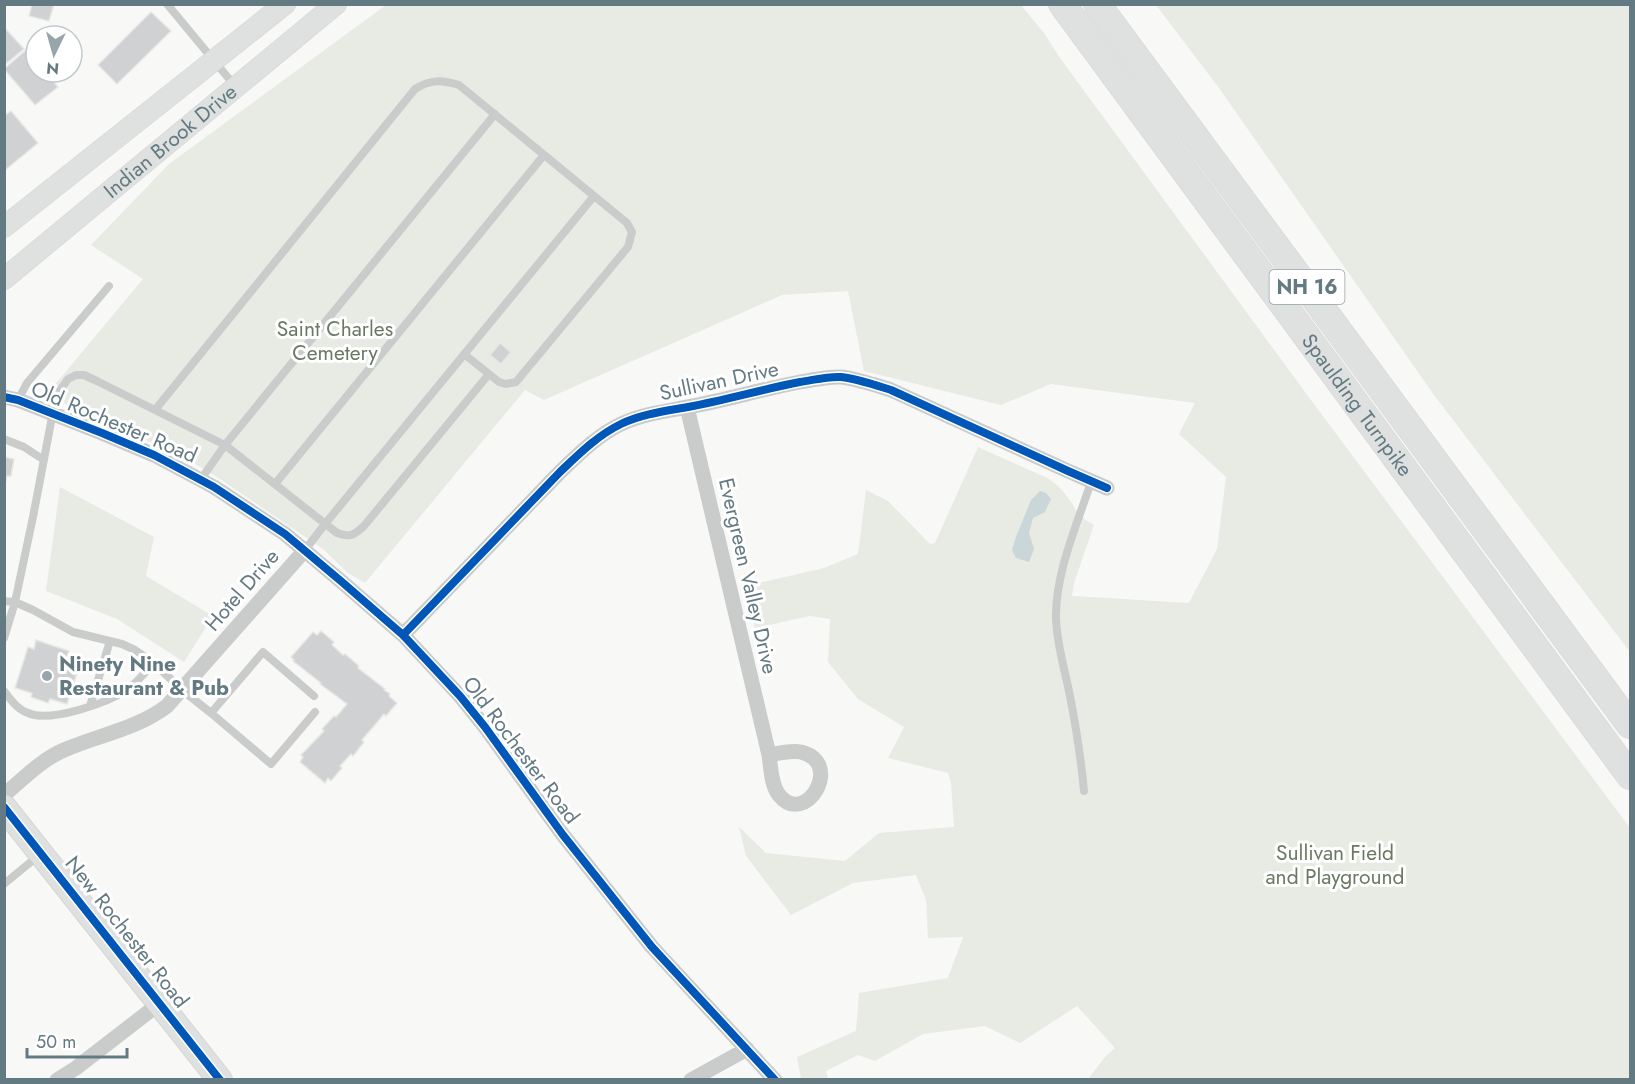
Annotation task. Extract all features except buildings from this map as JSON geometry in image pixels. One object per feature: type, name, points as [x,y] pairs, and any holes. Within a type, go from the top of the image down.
[{"type":"highway","points":[[1043,4],[1077,43],[1113,75]]},
{"type":"highway","name":"Spaulding Turnpike","points":[[1062,4],[1113,75],[1573,673],[1630,725]]},
{"type":"highway","name":"Spaulding Turnpike","points":[[1097,4],[1573,673],[1630,776]]},
{"type":"main road","name":"Indian Brook Drive","points":[[4,227],[285,4]]},
{"type":"main road","name":"Indian Brook Drive","points":[[4,279],[336,4]]},
{"type":"main road","name":"New Rochester Road","points":[[4,807],[220,1080]]},
{"type":"street","name":"Sullivan Drive","points":[[403,635],[584,450],[609,430],[654,413],[779,386],[842,377],[874,384],[1107,488]]},
{"type":"street","name":"Old Rochester Road","points":[[9,397],[52,412],[201,479],[259,516],[305,550],[403,635],[485,727],[563,835],[652,947],[775,1080]]},
{"type":"street","name":"Evergreen Valley Drive","points":[[687,407],[769,755]]},
{"type":"street","name":"Hotel Drive","points":[[4,795],[32,770],[62,750],[146,720],[167,706],[305,550]]},
{"type":"street","points":[[57,1080],[160,1003]]},
{"type":"street","points":[[691,1080],[747,1049]]},
{"type":"lane","points":[[167,4],[236,87]]},
{"type":"lane","points":[[156,410],[415,89],[425,83],[437,81],[459,85],[627,224],[632,232],[628,247],[516,382],[506,384],[499,382],[464,354]]},
{"type":"lane","points":[[201,479],[225,445],[495,114]]},
{"type":"lane","points":[[275,484],[544,155]]},
{"type":"lane","points":[[305,550],[594,196]]},
{"type":"lane","points":[[9,397],[27,383],[110,286]]},
{"type":"lane","points":[[4,638],[15,602],[52,412],[56,396],[68,379],[76,375],[84,375],[225,445],[325,524],[337,533],[346,536],[357,533],[364,526],[489,374]]},
{"type":"lane","points":[[4,439],[24,447],[44,460]]},
{"type":"lane","points":[[1084,791],[1082,760],[1060,651],[1056,619],[1062,571],[1091,482]]},
{"type":"lane","points":[[4,601],[15,602],[33,610],[73,632],[122,644],[135,650],[154,663],[182,690],[271,764],[315,712]]},
{"type":"lane","points":[[90,706],[110,641]]},
{"type":"lane","points":[[211,713],[263,651],[314,696]]},
{"type":"lane","points":[[4,691],[13,703],[28,714],[60,715],[90,706],[127,690],[154,663]]},
{"type":"lane","points":[[4,884],[41,853]]},
{"type":"green space","points":[[386,5],[1021,5],[1044,33],[1305,392],[1630,828],[1630,1079],[1088,1079],[1115,1048],[1077,1006],[1020,1043],[985,1026],[923,1034],[875,1061],[858,1055],[826,1071],[828,1079],[801,1079],[797,1057],[856,1031],[859,993],[948,978],[963,937],[928,938],[926,900],[916,875],[853,883],[791,915],[746,856],[739,827],[766,853],[845,861],[879,833],[954,827],[951,782],[948,773],[888,758],[904,727],[858,699],[828,662],[830,619],[810,616],[755,628],[745,586],[824,568],[858,554],[866,490],[888,501],[930,544],[935,543],[978,447],[1050,480],[1062,490],[1081,516],[1094,525],[1074,583],[1072,596],[1189,603],[1217,549],[1226,477],[1179,434],[1195,403],[1051,384],[1001,405],[864,371],[848,291],[782,295],[544,400],[525,390],[365,583],[348,573],[323,549],[192,462],[69,406],[48,393],[143,279],[91,245],[169,164]]},
{"type":"green space","points":[[1156,5],[1630,5],[1630,652],[1434,395],[1219,88]]},
{"type":"green space","points":[[60,487],[154,537],[146,576],[213,616],[184,662],[117,619],[46,591]]},
{"type":"shaded area","points":[[1040,491],[1046,493],[1051,499],[1045,512],[1033,518],[1029,533],[1034,549],[1029,562],[1016,558],[1012,550],[1031,500]]},
{"type":"cycle path","points":[[403,635],[560,472],[604,434],[621,424],[646,415],[786,385],[841,377],[891,390],[1107,488]]},
{"type":"cycle path","points":[[4,397],[18,400],[154,455],[214,487],[285,534],[403,635],[460,696],[485,727],[563,835],[652,947],[775,1080]]},
{"type":"cycle path","points":[[4,807],[220,1080]]},
{"type":"place","name":"Ninety Nine Restaurant & Pub","points":[[47,676]]},
{"type":"park label","name":"Saint Charles Cemetery","points":[[335,341]]},
{"type":"park label","name":"Sullivan Field and Playground","points":[[1335,865]]}]
